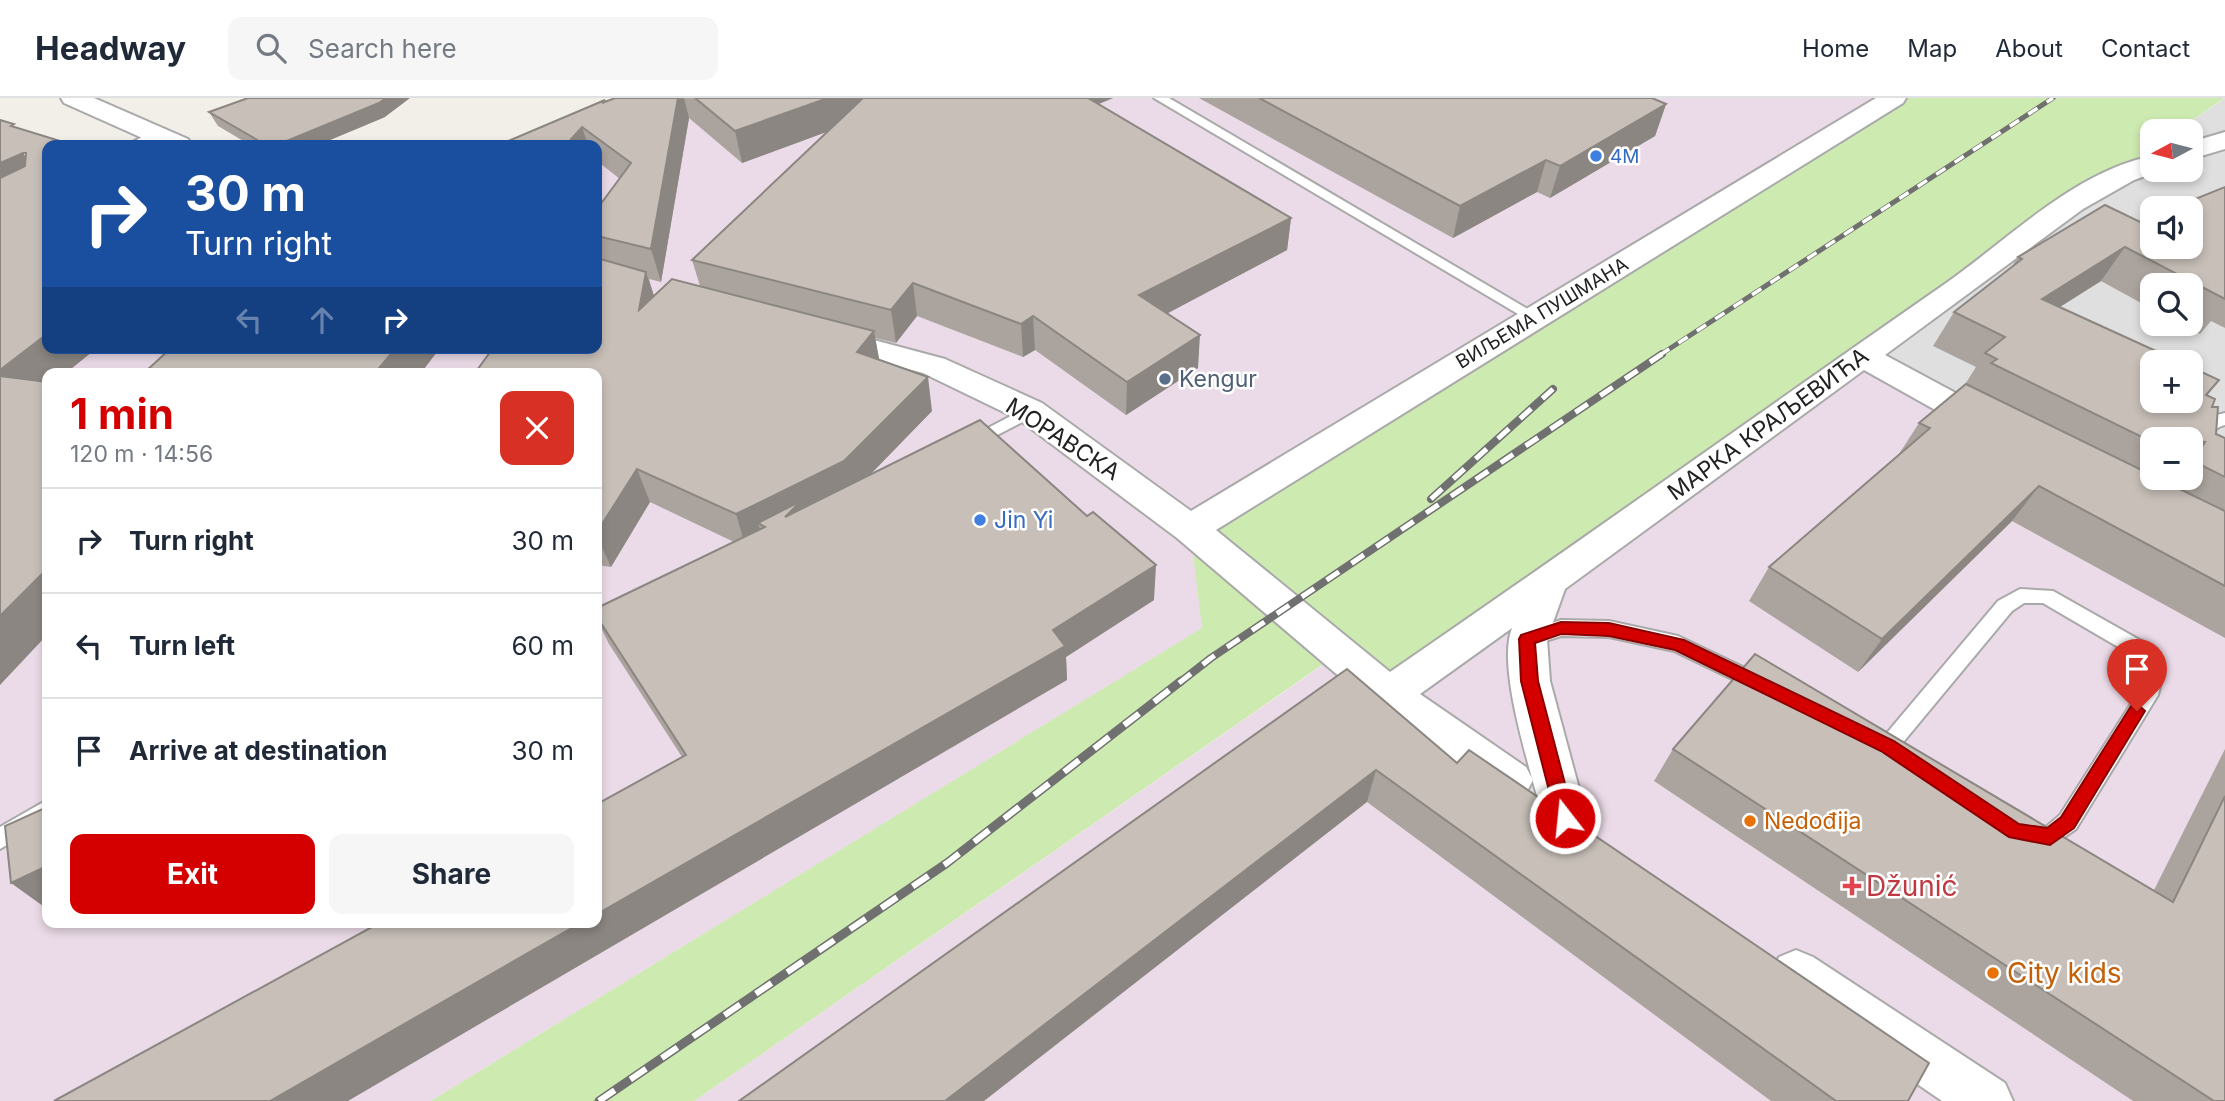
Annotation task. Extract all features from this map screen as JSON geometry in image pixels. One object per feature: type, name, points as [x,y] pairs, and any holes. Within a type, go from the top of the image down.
[{"type":"street","points":[[73,98],[145,140]]},
{"type":"street","name":"ВИЉЕМА ПУШМАНА","points":[[1190,529],[1894,98]]},
{"type":"street","name":"МАРКА КРАЉЕВИЋА","points":[[1389,694],[1983,272],[2085,195],[2124,173],[2140,168]]},
{"type":"street","name":"МОРАВСКА","points":[[799,330],[934,366],[1030,411],[1069,437],[1190,529],[1389,694],[1582,830],[1530,681],[1527,639]]},
{"type":"street","points":[[1862,356],[2023,443]]},
{"type":"street","points":[[1527,639],[1548,583]]},
{"type":"street","points":[[1759,948],[1987,1101]]},
{"type":"lane","points":[[1160,98],[1535,318]]},
{"type":"lane","points":[[955,450],[1030,411]]},
{"type":"lane","points":[[2203,429],[2210,422],[2225,419]]},
{"type":"lane","points":[[1863,734],[1893,750],[2005,606],[2020,596],[2046,597],[2145,653],[2153,674],[2151,689],[2068,822],[2050,837],[2015,831]]},
{"type":"lane","points":[[1527,639],[1561,628],[1609,629],[1678,644],[1777,692]]},
{"type":"lane","points":[[0,839],[42,812]]},
{"type":"shaded area","points":[[680,98],[1894,98],[1190,529],[1203,628],[431,1101],[0,1101],[0,216],[42,334],[42,354],[602,354],[602,142]]},
{"type":"shaded area","points":[[2225,98],[2225,553],[1862,356],[2140,157],[2140,182],[2203,182],[2203,119],[2194,119]]},
{"type":"shaded area","points":[[1862,356],[2225,553],[2225,1101],[694,1101],[1346,649]]},
{"type":"green space","points":[[1894,98],[2224,98],[2194,119],[2140,119],[2140,156],[1388,683],[1345,649],[694,1101],[431,1101],[1202,628],[1190,529]]},
{"type":"building","points":[[248,98],[386,98],[289,140],[257,140],[209,112]]},
{"type":"building","points":[[615,98],[678,98],[651,249],[602,237],[602,202],[631,163],[602,140],[582,127],[570,140],[511,140],[605,100],[602,103]]},
{"type":"building","points":[[695,98],[828,98],[735,131]]},
{"type":"building","points":[[863,98],[1088,98],[1291,218],[1139,295],[1200,335],[1127,382],[1033,316],[1021,324],[913,283],[891,310],[692,260]]},
{"type":"building","points":[[1259,98],[1652,98],[1666,104],[1560,166],[1546,160],[1460,206]]},
{"type":"building","points":[[0,120],[57,140],[42,140],[42,338],[0,370],[0,178],[25,166],[26,153],[0,163]]},
{"type":"building","points":[[2225,187],[2225,299],[2203,288],[2203,273],[2175,273],[2148,259],[2203,259],[2203,196]]},
{"type":"building","points":[[2105,205],[2140,222],[2140,255],[2125,247],[2042,299],[2154,350],[2140,350],[2140,413],[2203,413],[2203,373],[2219,380],[2206,395],[2215,399],[2212,407],[2218,407],[2216,434],[2225,438],[2225,477],[2203,466],[2203,427],[2140,427],[2140,436],[1991,363],[1997,359],[1985,353],[2005,337],[1954,312],[2022,259],[2018,257]]},
{"type":"building","points":[[602,259],[646,272],[639,310],[672,279],[874,331],[857,352],[928,377],[844,461],[736,514],[637,469],[602,524],[602,368],[479,368],[489,354],[602,354]]},
{"type":"building","points":[[165,354],[391,354],[379,368],[149,368]]},
{"type":"building","points":[[0,376],[42,381],[42,574],[0,616]]},
{"type":"building","points":[[1966,384],[2140,469],[2140,490],[2182,490],[2225,511],[2225,586],[2039,486],[1882,639],[1769,567],[1930,428],[1919,423]]},
{"type":"building","points":[[980,420],[1087,516],[1093,512],[1156,565],[1053,630],[1065,646],[602,911],[602,801],[686,755],[602,625],[602,606],[765,527],[758,523],[801,501],[785,517]]},
{"type":"building","points":[[1755,654],[2173,902],[2225,796],[2225,1101],[2214,1101],[1673,749]]},
{"type":"building","points":[[1347,669],[1457,763],[1469,750],[1929,1063],[1908,1101],[1836,1101],[1376,770],[945,1101],[739,1101]]},
{"type":"building","points":[[42,809],[42,868],[11,883],[5,826]]},
{"type":"building","points":[[370,928],[572,928],[270,1101],[54,1101]]},
{"type":"railway","points":[[1660,355],[2053,98]]},
{"type":"railway","points":[[1179,683],[1211,658],[1662,354]]},
{"type":"railway","points":[[1431,499],[1553,389]]},
{"type":"railway","points":[[599,1101],[947,863],[1181,681]]},
{"type":"place","name":"4M","points":[[1596,156]]},
{"type":"place","name":"Kengur","points":[[1165,379]]},
{"type":"place","name":"Jin Yi","points":[[980,520]]},
{"type":"place","name":"Nedođija","points":[[1750,821]]},
{"type":"place","name":"Džunić","points":[[1852,886]]},
{"type":"place","name":"City kids","points":[[1993,973]]},
{"type":"route","points":[[1565,818],[1543,741],[1530,681],[1527,639],[1561,628],[1609,629],[1678,644],[1887,746],[2015,831],[2050,837],[2068,822],[2137,711]]}]
